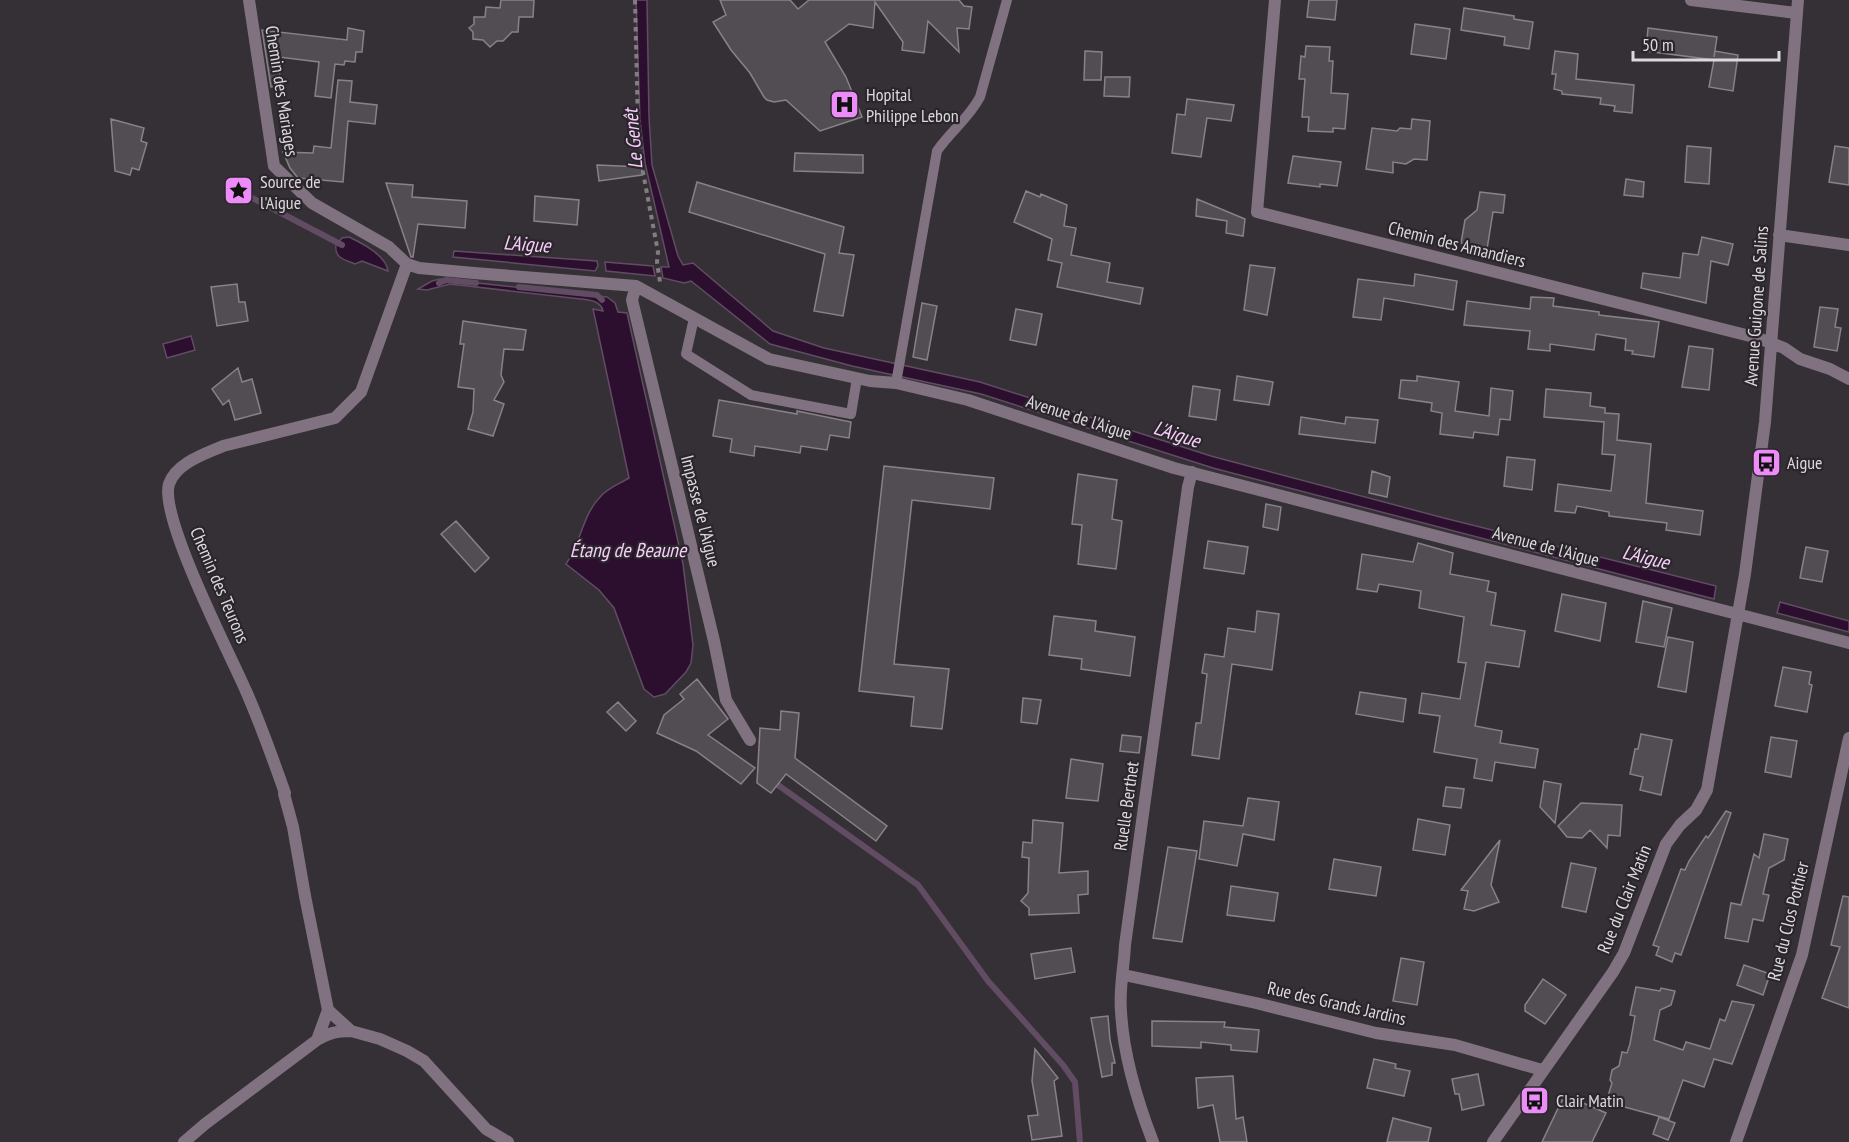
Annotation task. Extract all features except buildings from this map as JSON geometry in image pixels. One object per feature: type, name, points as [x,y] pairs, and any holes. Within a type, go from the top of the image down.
[{"type":"street","name":"Chemin des Mariages","points":[[249,0],[274,166],[312,202],[389,247],[406,264]]},
{"type":"street","name":"Chemin des Amandiers","points":[[1275,0],[1257,212],[1770,342],[1800,359],[1830,369],[1849,379]]},
{"type":"street","points":[[1691,0],[1796,14]]},
{"type":"street","name":"Avenue Guigone de Salins","points":[[1738,609],[1765,422],[1798,0]]},
{"type":"street","points":[[1779,235],[1849,245]]},
{"type":"street","name":"Avenue de l'Aigue","points":[[406,264],[419,268],[636,286],[769,359],[857,378],[896,383],[968,400],[1192,472],[1694,604],[1738,609],[1849,643]]},
{"type":"street","name":"Chemin des Teurons","points":[[328,1010],[285,793],[247,693],[218,634],[183,546],[168,501],[168,492],[173,475],[180,468],[210,451],[335,418],[361,392],[406,264]]},
{"type":"street","name":"Impasse de l'Aigue","points":[[636,286],[632,300],[714,641],[726,700],[750,740]]},
{"type":"street","name":"Ruelle Berthet","points":[[1153,1142],[1138,1098],[1121,1010],[1127,934],[1188,487],[1192,472]]},
{"type":"street","name":"Rue du Clair Matin","points":[[1493,1142],[1618,963],[1624,953],[1666,844],[1680,825],[1696,810],[1707,790],[1738,609]]},
{"type":"street","name":"Rue du Clos Pothier","points":[[1736,1142],[1802,955],[1849,738]]},
{"type":"street","name":"Rue des Grands Jardins","points":[[1124,975],[1256,1003],[1376,1033],[1455,1046],[1542,1070]]},
{"type":"street","points":[[317,1040],[328,1010],[351,1031]]},
{"type":"street","points":[[184,1142],[326,1034],[351,1031],[380,1039],[424,1061],[486,1129],[508,1142]]},
{"type":"lane","points":[[896,383],[937,150],[946,137],[973,110],[980,97],[1007,0]]},
{"type":"lane","points":[[694,318],[686,354],[751,395],[851,414],[857,378]]},
{"type":"path","points":[[635,0],[638,125],[642,167],[658,252],[660,277]]},
{"type":"water","points":[[636,0],[647,0],[652,165],[678,256],[683,265],[693,263],[773,331],[824,348],[980,382],[1211,456],[1444,518],[1716,586],[1714,599],[1213,468],[981,394],[852,366],[770,344],[691,281],[684,283],[663,278],[661,267],[669,267],[645,163],[640,120]]},
{"type":"water","points":[[349,237],[367,246],[378,255],[388,271],[362,261],[355,264],[338,256],[336,245],[342,238]]},
{"type":"water","points":[[454,251],[597,261],[598,266],[595,271],[453,257]]},
{"type":"water","points":[[605,262],[653,266],[655,276],[606,271]]},
{"type":"water","name":"Étang de Beaune","points":[[440,279],[607,297],[615,303],[618,312],[627,313],[683,564],[693,645],[691,663],[686,672],[665,694],[654,697],[644,689],[614,608],[599,590],[566,564],[595,504],[607,491],[629,478],[593,309],[603,311],[602,308],[598,303],[588,300],[450,284],[427,290],[418,289]]},
{"type":"water","points":[[191,336],[195,350],[167,358],[163,344]]},
{"type":"water","points":[[1780,602],[1849,621],[1849,632],[1777,613]]},
{"type":"waterway","name":"L'Aigue","points":[[239,191],[342,245]]},
{"type":"waterway","points":[[439,283],[446,280],[476,283]]},
{"type":"waterway","points":[[519,287],[597,295],[602,300]]},
{"type":"waterway","points":[[778,785],[918,885],[988,981],[1063,1065],[1075,1082],[1080,1142]]},
{"type":"place","name":"Hopital Philippe Lebon","points":[[845,104]]},
{"type":"place","name":"Source de l'Aigue","points":[[239,191]]},
{"type":"place","name":"Aigue","points":[[1766,462]]},
{"type":"place","name":"Clair Matin","points":[[1535,1100]]},
{"type":"water label","name":"Le Genêt","points":[[633,139]]}]
